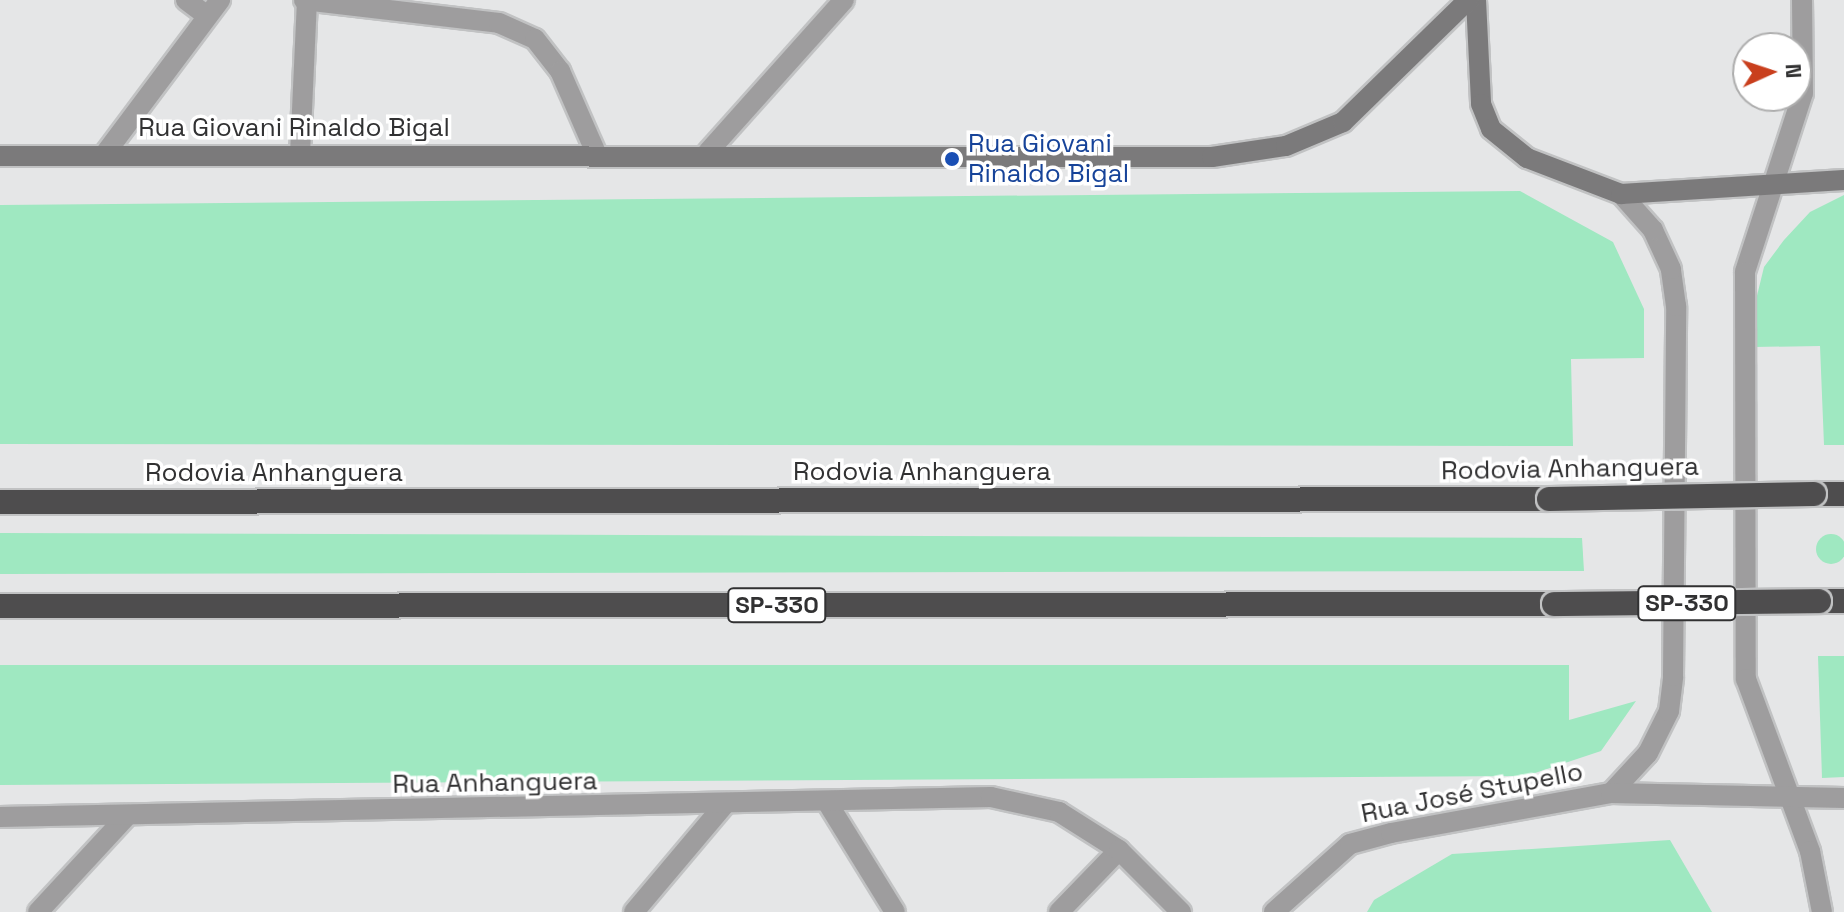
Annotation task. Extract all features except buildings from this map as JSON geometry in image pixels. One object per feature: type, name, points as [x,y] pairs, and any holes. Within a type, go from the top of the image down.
[{"type":"highway","name":"Rodovia Anhanguera","points":[[0,502],[1549,499],[1844,494]]},
{"type":"highway","name":"SP-330","points":[[0,606],[1844,601]]},
{"type":"main road","name":"Rua Giovani Rinaldo Bigal","points":[[0,156],[708,152],[1212,157],[1286,146],[1343,122],[1468,0]]},
{"type":"main road","points":[[1476,0],[1474,72],[1491,129],[1527,158],[1621,194],[1844,180]]},
{"type":"street","points":[[104,155],[213,8],[186,0]]},
{"type":"street","points":[[300,154],[306,0],[499,23],[535,39],[560,71],[596,153]]},
{"type":"street","points":[[708,152],[844,0]]},
{"type":"street","points":[[1802,0],[1803,93],[1770,185],[1745,272],[1746,679],[1767,752],[1792,797],[1822,912]]},
{"type":"street","points":[[1611,793],[1648,753],[1669,711],[1673,676],[1676,306],[1671,269],[1653,230],[1621,194]]},
{"type":"street","points":[[1611,793],[1844,798]]},
{"type":"street","name":"Rua José Stupello","points":[[1274,912],[1350,844],[1611,793]]},
{"type":"street","name":"Rua Anhanguera","points":[[0,817],[126,817],[991,797],[1059,812],[1119,850],[1181,912]]},
{"type":"street","points":[[827,802],[895,912]]},
{"type":"street","points":[[634,912],[725,804]]},
{"type":"street","points":[[38,912],[126,817]]},
{"type":"street","points":[[1059,912],[1119,850]]},
{"type":"green space","points":[[1520,191],[1613,242],[1644,309],[1644,358],[1571,359],[1573,446],[0,444],[0,205]]},
{"type":"green space","points":[[1844,195],[1844,445],[1824,445],[1820,346],[1754,347],[1754,308],[1764,267],[1784,240],[1810,212]]},
{"type":"green space","points":[[0,533],[1582,538],[1584,571],[0,574]]},
{"type":"green space","points":[[1831,534],[1842,538],[1846,549],[1842,560],[1831,564],[1820,560],[1816,549],[1820,538]]},
{"type":"green space","points":[[1818,656],[1844,656],[1844,777],[1822,778]]},
{"type":"green space","points":[[0,665],[1569,665],[1569,720],[1636,701],[1601,751],[1526,776],[0,785]]},
{"type":"green space","points":[[1670,840],[1712,912],[1367,912],[1374,900],[1452,854]]},
{"type":"place","name":"Rua Giovani Rinaldo Bigal","points":[[952,159]]}]
